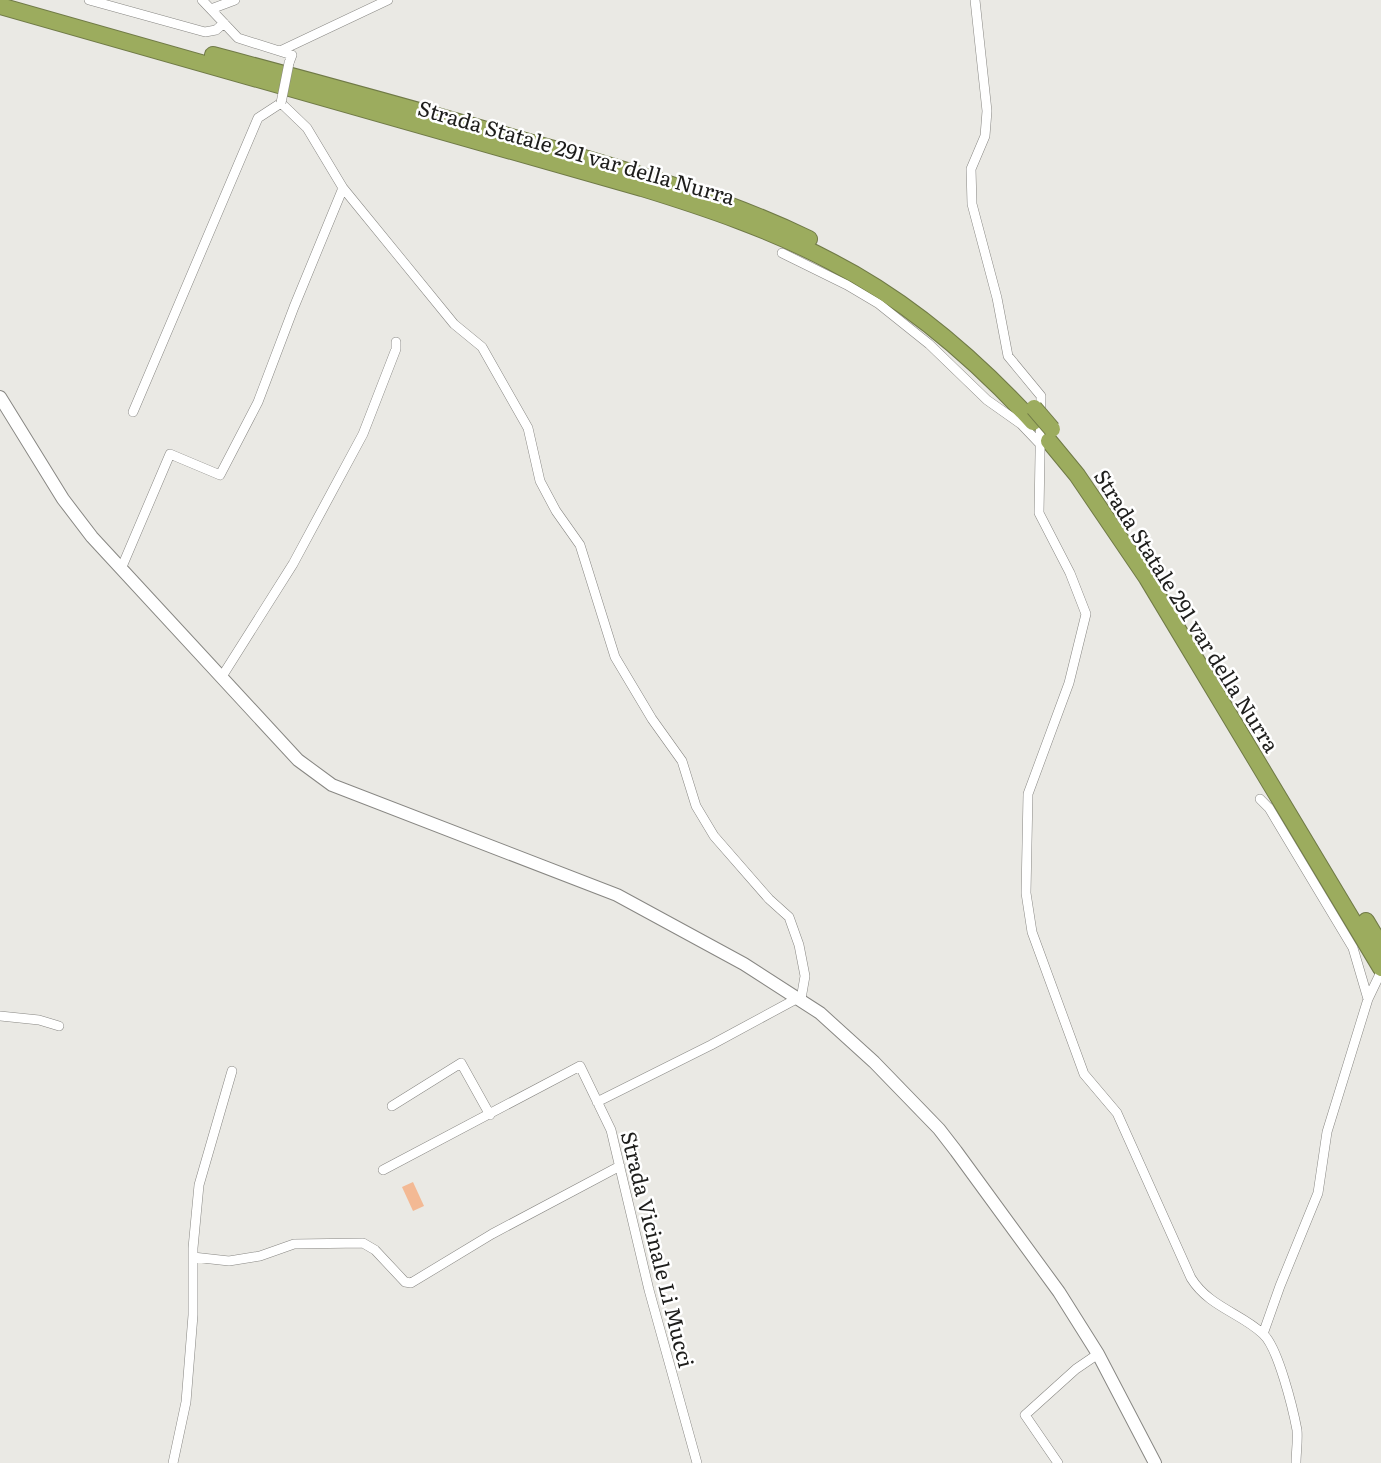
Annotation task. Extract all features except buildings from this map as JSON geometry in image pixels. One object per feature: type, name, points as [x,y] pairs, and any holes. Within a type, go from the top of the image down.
[{"type":"highway","name":"Strada Statale 291 var della Nurra","points":[[16,0],[645,176],[744,210],[845,258],[904,296],[963,339],[1033,415],[1047,438],[1077,475],[1147,578],[1381,970]]},
{"type":"highway","name":"Strada Statale 291 var della Nurra","points":[[0,6],[722,213],[832,262],[889,297],[951,343],[1033,415]]},
{"type":"highway","name":"Strada Statale 291 var della Nurra","points":[[1047,438],[1085,469],[1142,550],[1381,946]]},
{"type":"street","points":[[89,0],[205,32],[216,30],[223,23]]},
{"type":"street","points":[[133,412],[258,118],[281,103],[292,55],[238,38],[202,0]]},
{"type":"street","points":[[211,9],[235,0]]},
{"type":"street","points":[[280,51],[388,0]]},
{"type":"street","points":[[978,1],[988,111],[985,136],[971,169],[972,204],[997,298],[1008,356],[1041,396],[1047,438],[1039,513],[1070,573],[1086,614],[1069,683],[1028,794],[1026,893],[1032,932],[1084,1074],[1117,1112],[1191,1278],[1198,1289],[1227,1312],[1264,1334],[1275,1350],[1297,1433],[1296,1463]]},
{"type":"street","points":[[281,103],[306,128],[343,188],[454,324],[482,348],[528,428],[540,481],[556,512],[580,545],[615,657],[652,719],[682,761],[696,806],[714,836],[769,899],[789,917],[799,945],[805,976],[799,998],[597,1102]]},
{"type":"street","points":[[121,569],[170,454],[220,475],[258,402],[343,188]]},
{"type":"street","points":[[782,253],[879,304],[929,344],[987,401],[1047,438]]},
{"type":"street","points":[[221,678],[293,564],[363,434],[396,349],[396,342]]},
{"type":"street","points":[[0,397],[63,499],[92,537],[298,760],[332,785],[617,895],[744,964],[799,998],[820,1013],[874,1062],[939,1129],[1059,1292],[1098,1354],[1155,1463]]},
{"type":"street","points":[[1260,799],[1269,808],[1353,948],[1370,996]]},
{"type":"street","points":[[1264,1334],[1280,1286],[1318,1193],[1327,1132],[1370,996],[1381,970]]},
{"type":"street","points":[[0,1016],[39,1020],[59,1026]]},
{"type":"street","points":[[392,1106],[461,1063],[490,1115]]},
{"type":"street","name":"Strada Vicinale Li Mucci","points":[[383,1170],[580,1066],[611,1130],[649,1290],[697,1463]]},
{"type":"street","points":[[173,1463],[186,1402],[199,1185],[232,1070]]},
{"type":"street","points":[[193,1257],[229,1261],[260,1256],[294,1244],[363,1243],[375,1250],[405,1282],[411,1283],[492,1234],[620,1166]]},
{"type":"street","points":[[1056,1462],[1025,1415],[1076,1369],[1098,1354]]},
{"type":"shaded area","points":[[413,1182],[424,1206],[413,1211],[402,1187]]}]
